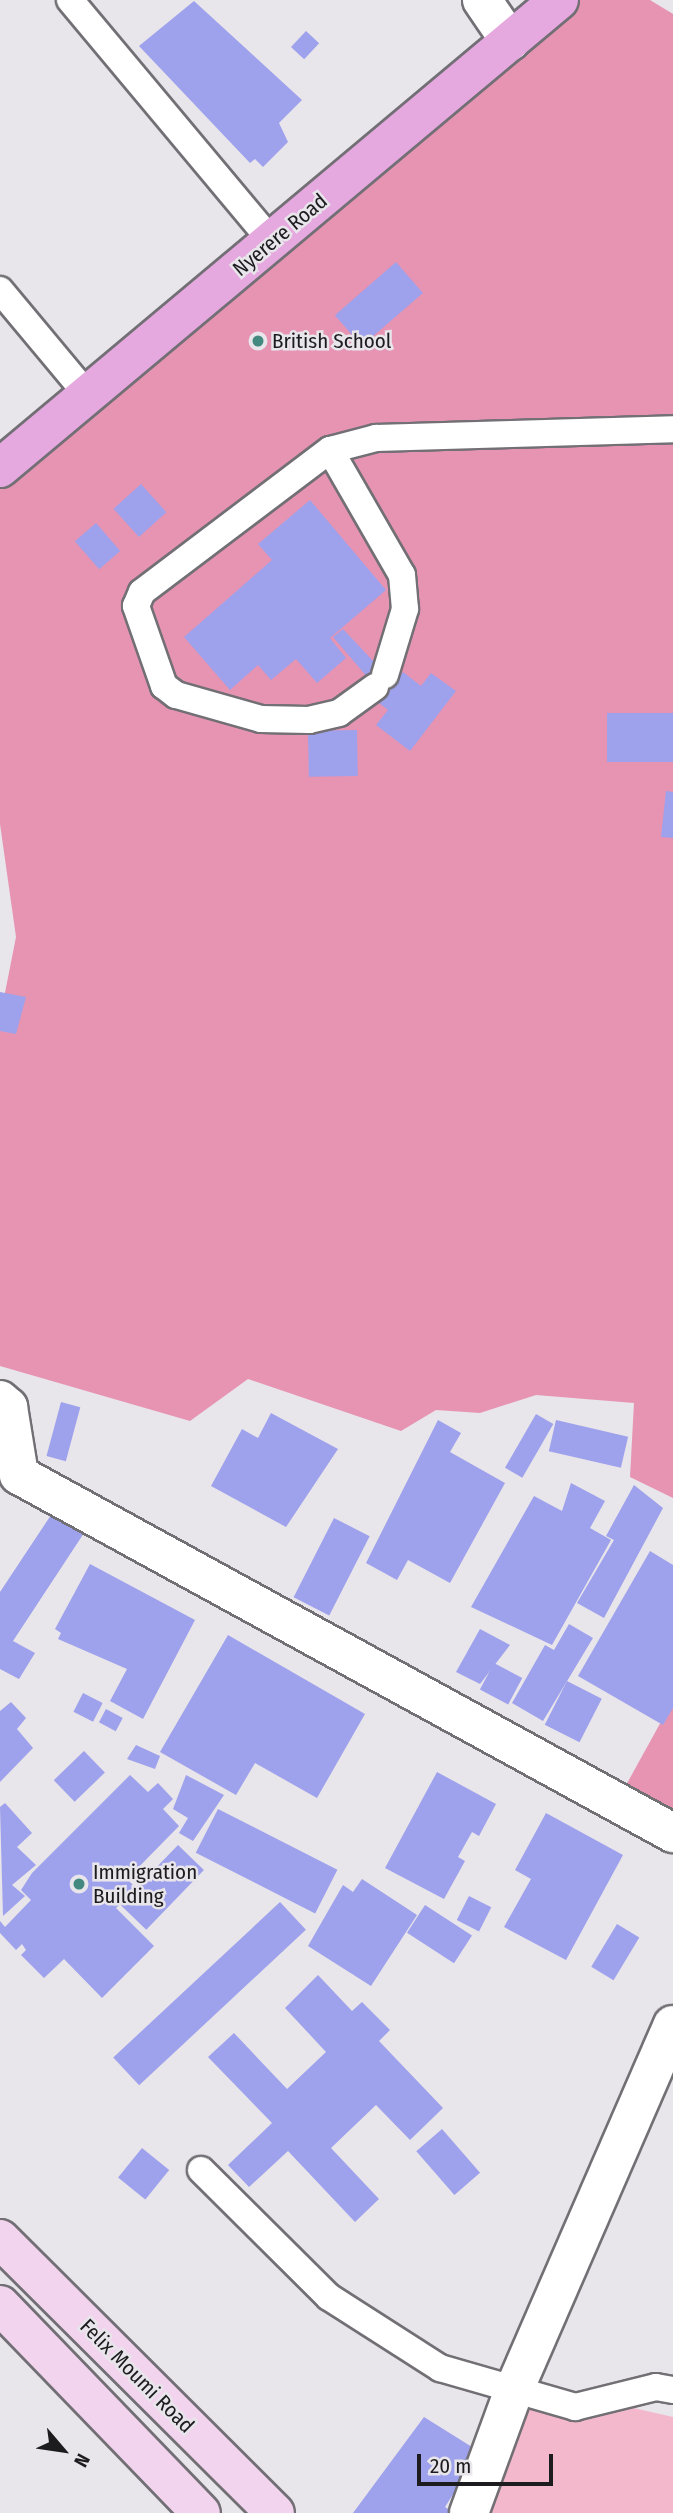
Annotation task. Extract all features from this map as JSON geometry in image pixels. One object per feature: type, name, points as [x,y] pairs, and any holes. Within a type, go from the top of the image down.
[{"type":"main road","name":"Nyerere Road","points":[[0,468],[89,397],[559,0]]},
{"type":"main road","name":"Felix Moumi Road","points":[[0,2239],[275,2513]]},
{"type":"main road","points":[[0,2305],[201,2513]]},
{"type":"street","points":[[482,0],[510,41]]},
{"type":"street","points":[[0,1400],[8,1408],[19,1475],[673,1833]]},
{"type":"street","points":[[469,2513],[514,2390],[673,2025]]},
{"type":"lane","points":[[69,0],[272,242]]},
{"type":"lane","points":[[0,290],[89,397]]},
{"type":"lane","points":[[330,450],[402,575],[405,609],[380,681],[339,713],[309,720],[261,719],[176,695],[164,686],[136,606],[142,592],[330,450],[376,438],[673,429]]},
{"type":"lane","points":[[201,2170],[329,2297],[440,2368],[575,2407],[656,2387],[673,2390]]},
{"type":"shaded area","points":[[577,0],[650,0],[673,14],[673,1498],[630,1477],[634,1403],[536,1395],[480,1413],[436,1410],[401,1431],[248,1379],[190,1421],[0,1366],[0,1018],[16,937],[0,824],[0,483]]},
{"type":"shaded area","points":[[673,1700],[673,1812],[625,1787]]},
{"type":"shaded area","points":[[520,2382],[673,2417],[673,2513],[480,2513]]},
{"type":"building","points":[[194,1],[302,100],[279,123],[288,142],[263,167],[255,159],[250,163],[139,46]]},
{"type":"building","points":[[306,31],[319,43],[304,59],[291,47]]},
{"type":"building","points":[[396,262],[423,293],[362,346],[335,315]]},
{"type":"building","points":[[141,484],[166,512],[139,537],[114,509]]},
{"type":"building","points":[[310,500],[386,590],[330,638],[346,658],[317,683],[296,659],[271,680],[258,665],[230,690],[184,637],[272,560],[258,544]]},
{"type":"building","points":[[96,523],[120,551],[99,569],[75,541]]},
{"type":"building","points":[[343,629],[391,680],[380,692],[333,637]]},
{"type":"building","points":[[403,672],[421,686],[431,673],[456,691],[410,751],[376,725],[388,710],[379,703]]},
{"type":"building","points":[[607,713],[673,713],[673,762],[607,762]]},
{"type":"building","points":[[357,730],[358,776],[309,777],[308,731]]},
{"type":"building","points":[[666,791],[673,792],[673,838],[661,837]]},
{"type":"building","points":[[0,992],[26,997],[16,1034],[0,1031]]},
{"type":"building","points":[[61,1402],[80,1407],[66,1461],[47,1456]]},
{"type":"building","points":[[271,1413],[338,1449],[286,1527],[211,1486],[242,1429],[258,1438]]},
{"type":"building","points":[[536,1414],[553,1424],[522,1478],[505,1468]]},
{"type":"building","points":[[438,1420],[461,1433],[450,1452],[505,1483],[450,1583],[408,1560],[397,1580],[366,1563]]},
{"type":"building","points":[[556,1420],[628,1437],[621,1468],[549,1451]]},
{"type":"building","points":[[571,1483],[605,1501],[590,1528],[611,1540],[552,1645],[471,1607],[534,1496],[562,1511]]},
{"type":"building","points":[[634,1485],[663,1508],[604,1618],[577,1603],[614,1540],[606,1536]]},
{"type":"building","points":[[53,1512],[86,1530],[13,1641],[35,1653],[19,1679],[0,1669],[0,1592]]},
{"type":"building","points":[[334,1518],[370,1536],[329,1615],[294,1597]]},
{"type":"building","points":[[650,1551],[673,1565],[673,1708],[663,1725],[578,1676]]},
{"type":"building","points":[[90,1564],[195,1620],[143,1719],[110,1701],[127,1669],[58,1639],[61,1633],[55,1629]]},
{"type":"building","points":[[569,1624],[593,1638],[543,1721],[512,1703],[545,1645],[554,1650]]},
{"type":"building","points":[[480,1629],[510,1645],[480,1684],[456,1672]]},
{"type":"building","points":[[228,1635],[365,1714],[317,1798],[255,1763],[236,1795],[160,1752]]},
{"type":"building","points":[[494,1663],[522,1678],[508,1705],[480,1689]]},
{"type":"building","points":[[567,1681],[602,1699],[580,1742],[545,1725]]},
{"type":"building","points":[[83,1693],[103,1703],[93,1722],[73,1712]]},
{"type":"building","points":[[11,1702],[26,1718],[17,1729],[33,1748],[0,1782],[0,1711]]},
{"type":"building","points":[[106,1709],[123,1718],[116,1731],[99,1722]]},
{"type":"building","points":[[136,1745],[160,1756],[155,1769],[127,1759]]},
{"type":"building","points":[[84,1751],[105,1773],[75,1802],[54,1780]]},
{"type":"building","points":[[437,1772],[496,1804],[479,1836],[472,1832],[458,1857],[465,1861],[444,1899],[385,1868]]},
{"type":"building","name":"Immigration Building","points":[[130,1775],[148,1792],[158,1783],[173,1799],[163,1809],[179,1826],[127,1879],[136,1888],[116,1908],[154,1946],[102,1998],[64,1959],[44,1978],[21,1955],[26,1950],[22,1944],[16,1950],[0,1933],[0,1921],[5,1927],[31,1900],[21,1890],[32,1873]]},
{"type":"building","points":[[186,1775],[224,1795],[193,1841],[179,1833],[188,1818],[173,1809]]},
{"type":"building","points":[[5,1803],[32,1833],[17,1847],[36,1865],[12,1885],[25,1896],[3,1916],[0,1807]]},
{"type":"building","points":[[218,1809],[337,1870],[315,1913],[196,1853]]},
{"type":"building","points":[[546,1813],[623,1855],[566,1960],[504,1927],[531,1879],[515,1870]]},
{"type":"building","points":[[178,1845],[204,1870],[146,1930],[120,1905]]},
{"type":"building","points":[[362,1879],[417,1915],[371,1986],[308,1946],[343,1885],[353,1892]]},
{"type":"building","points":[[469,1896],[491,1907],[479,1931],[457,1920]]},
{"type":"building","points":[[280,1902],[306,1930],[139,2085],[113,2057]]},
{"type":"building","points":[[425,1905],[472,1935],[454,1963],[407,1933]]},
{"type":"building","points":[[617,1924],[639,1937],[614,1980],[591,1967]]},
{"type":"building","points":[[318,1975],[352,2011],[362,2002],[390,2030],[379,2041],[443,2108],[410,2140],[376,2105],[331,2148],[379,2199],[355,2222],[288,2151],[249,2187],[228,2165],[272,2123],[208,2057],[234,2033],[287,2089],[326,2052],[285,2008]]},
{"type":"building","points":[[442,2129],[480,2173],[454,2195],[416,2151]]},
{"type":"building","points":[[142,2148],[169,2170],[145,2200],[118,2178]]},
{"type":"building","points":[[424,2417],[480,2452],[445,2507],[454,2513],[353,2513]]},
{"type":"place","name":"British School","points":[[258,341]]},
{"type":"place","name":"Immigration Building","points":[[79,1884]]}]
